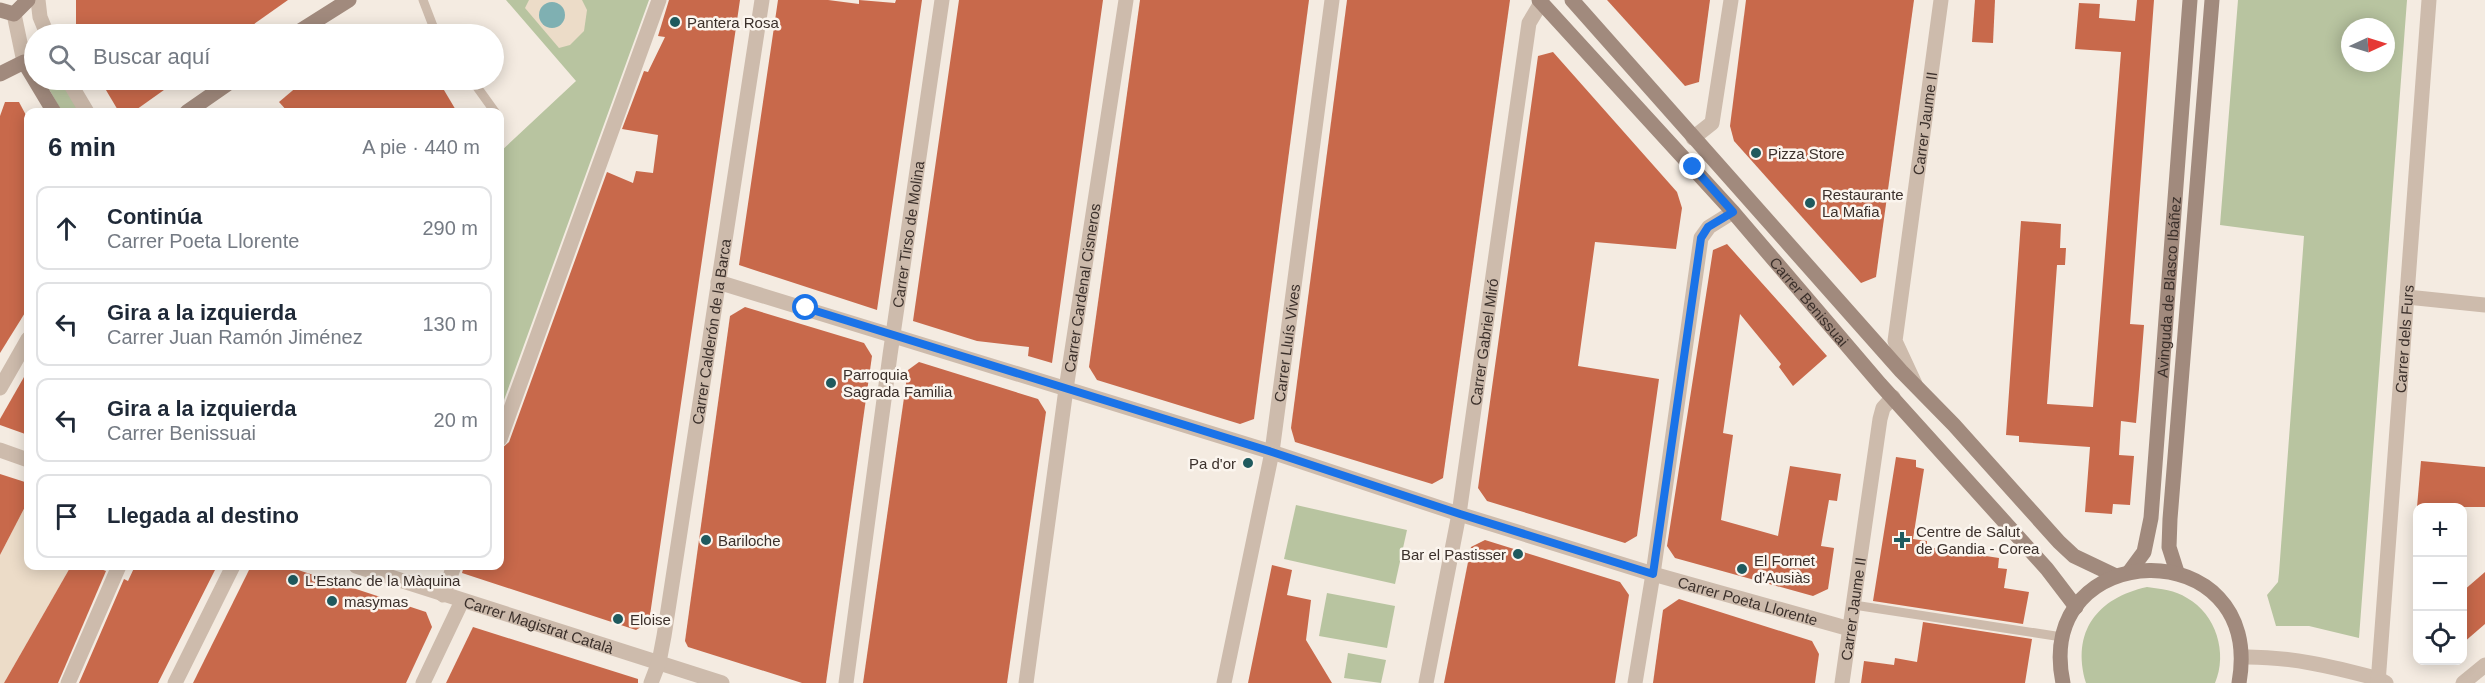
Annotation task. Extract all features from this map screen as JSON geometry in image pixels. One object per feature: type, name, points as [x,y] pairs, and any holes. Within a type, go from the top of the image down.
[{"type":"street","points":[[0,74],[24,62],[7,12],[28,0]]},
{"type":"street","points":[[38,0],[43,24]]},
{"type":"street","points":[[311,24],[349,0]]},
{"type":"street","points":[[504,428],[659,0]]},
{"type":"street","name":"Carrer Calderón de la Barca","points":[[651,683],[659,662],[762,0]]},
{"type":"street","name":"Carrer Tirso de Molina","points":[[846,683],[893,335],[942,0]]},
{"type":"street","name":"Carrer Cardenal Cisneros","points":[[1026,683],[1066,389],[1126,0]]},
{"type":"street","name":"Carrer Lluís Vives","points":[[1224,683],[1272,452],[1332,0]]},
{"type":"street","name":"Carrer Benissuai","points":[[1572,0],[1693,138],[2059,542],[2074,556],[2123,573]]},
{"type":"street","points":[[1693,138],[1712,123],[1731,0]]},
{"type":"street","name":"Carrer Jaume II","points":[[1916,386],[1895,341],[1941,0]]},
{"type":"street","name":"Avinguda de Blasco Ibáñez","points":[[2123,573],[2144,552],[2151,518],[2190,0]]},
{"type":"street","name":"Avinguda de Blasco Ibáñez","points":[[2177,572],[2169,547],[2170,519],[2212,0]]},
{"type":"street","name":"Carrer dels Furs","points":[[2381,681],[2429,0]]},
{"type":"street","name":"Carrer Benissuai","points":[[1540,1],[1733,212],[1893,397],[2047,569],[2076,608]]},
{"type":"street","name":"Carrer Gabriel Miró","points":[[1426,683],[1460,514],[1530,23],[1540,1]]},
{"type":"street","points":[[41,90],[52,108]]},
{"type":"street","points":[[74,90],[85,108]]},
{"type":"street","points":[[194,108],[219,90]]},
{"type":"street","points":[[1635,683],[1653,574],[1701,238],[1708,227],[1733,212]]},
{"type":"street","name":"Carrer Poeta Llorente","points":[[718,282],[1272,452],[1653,574],[1850,629]]},
{"type":"street","points":[[2407,297],[2485,305]]},
{"type":"street","points":[[0,388],[24,346]]},
{"type":"street","name":"Carrer Jaume II","points":[[1842,683],[1880,419],[1883,408],[1893,397]]},
{"type":"street","points":[[0,450],[24,459]]},
{"type":"street","points":[[2063,683],[2060,667],[2062,637],[2076,608],[2092,590],[2123,573],[2154,568],[2177,572],[2203,585],[2223,604],[2237,630],[2242,657],[2239,683]]},
{"type":"street","points":[[68,683],[117,570]]},
{"type":"street","points":[[175,683],[231,570]]},
{"type":"street","name":"Carrer Magistrat Català","points":[[369,570],[722,683]]},
{"type":"street","points":[[443,595],[452,570]]},
{"type":"street","points":[[423,683],[462,601]]},
{"type":"street","points":[[2242,657],[2327,665],[2381,681]]},
{"type":"street","points":[[2463,683],[2485,665]]},
{"type":"lane","points":[[423,0],[435,24]]},
{"type":"lane","points":[[479,90],[492,108]]},
{"type":"lane","points":[[1854,605],[2062,637]]},
{"type":"green space","points":[[506,0],[649,0],[504,400],[504,148],[576,81]]},
{"type":"green space","points":[[2238,0],[2407,0],[2359,638],[2309,626],[2276,626],[2267,595],[2278,582],[2279,573],[2304,236],[2220,225]]},
{"type":"green space","points":[[50,90],[71,90],[82,108],[60,108]]},
{"type":"green space","points":[[1296,505],[1407,530],[1395,584],[1284,559]]},
{"type":"green space","points":[[2147,587],[2178,593],[2197,605],[2205,614],[2217,635],[2220,647],[2219,671],[2215,683],[2086,683],[2082,665],[2082,648],[2092,620],[2114,599]]},
{"type":"green space","points":[[1327,593],[1395,606],[1387,648],[1319,636]]},
{"type":"green space","points":[[1348,653],[1386,660],[1381,683],[1344,678]]},
{"type":"shaded area","points":[[529,0],[582,0],[587,10],[584,31],[570,45],[559,48],[525,8]]},
{"type":"shaded area","points":[[24,509],[24,570],[69,570],[4,683],[0,683],[0,555]]},
{"type":"water","points":[[552,2],[561,6],[565,15],[561,24],[552,28],[543,24],[539,15],[543,6]]},
{"type":"building","points":[[76,0],[288,0],[254,24],[76,24]]},
{"type":"building","points":[[669,0],[740,0],[649,622],[636,630],[462,573],[463,570],[504,570],[504,446],[509,442],[607,172],[633,183],[636,171],[653,173],[658,135],[622,129],[644,71],[648,72],[665,37],[658,36]]},
{"type":"building","points":[[778,0],[828,0],[859,4],[859,0],[895,3],[896,0],[922,0],[877,310],[739,265]]},
{"type":"building","points":[[959,0],[1103,0],[1052,363],[1028,356],[1029,347],[977,341],[913,321]]},
{"type":"building","points":[[1140,0],[1309,0],[1254,419],[1240,424],[1097,380],[1089,367]]},
{"type":"building","points":[[1347,0],[1510,0],[1443,478],[1432,484],[1295,442],[1291,428]]},
{"type":"building","points":[[1607,0],[1710,0],[1699,82],[1685,86]]},
{"type":"building","points":[[1746,0],[1914,0],[1876,277],[1861,283],[1734,141],[1730,126]]},
{"type":"building","points":[[1975,0],[1995,0],[1993,43],[1972,42]]},
{"type":"building","points":[[2137,0],[2154,0],[2130,324],[2144,325],[2136,423],[2121,421],[2119,455],[2134,456],[2130,505],[2113,504],[2112,514],[2085,512],[2090,447],[2019,442],[2019,436],[2006,435],[2021,221],[2061,224],[2060,248],[2066,248],[2065,265],[2057,265],[2047,404],[2093,407],[2121,52],[2075,49],[2079,3],[2100,4],[2099,18],[2135,21]]},
{"type":"building","points":[[1553,52],[1677,192],[1682,208],[1676,249],[1595,242],[1578,366],[1659,379],[1637,536],[1625,543],[1487,501],[1478,488],[1538,56]]},
{"type":"building","points":[[106,90],[164,90],[139,108],[117,108]]},
{"type":"building","points":[[293,90],[444,90],[455,108],[284,108],[279,102]]},
{"type":"building","points":[[5,102],[19,102],[24,111],[24,314],[0,353],[0,116]]},
{"type":"building","points":[[1727,244],[1827,356],[1793,386],[1779,367],[1781,364],[1740,314],[1723,433],[1733,435],[1721,520],[1778,536],[1790,466],[1841,474],[1837,501],[1829,500],[1821,546],[1834,548],[1828,589],[1813,596],[1675,558],[1667,546],[1713,250]]},
{"type":"building","points":[[745,307],[864,343],[872,356],[826,683],[802,683],[688,647],[685,641],[730,316]]},
{"type":"building","points":[[919,362],[1038,399],[1046,412],[1007,683],[863,683],[908,370]]},
{"type":"building","points":[[24,377],[24,434],[0,425],[0,419]]},
{"type":"building","name":"Centre de Salut de Gandia - Corea","points":[[1896,457],[1916,460],[1916,467],[1924,469],[1913,539],[1927,541],[1927,547],[1999,558],[1998,568],[2007,569],[2004,588],[2029,592],[2023,624],[1873,601]]},
{"type":"building","points":[[2421,461],[2485,467],[2485,507],[2467,507],[2467,503],[2417,503]]},
{"type":"building","points":[[0,474],[24,482],[24,509],[0,555]]},
{"type":"building","points":[[1485,540],[1620,582],[1629,595],[1615,683],[1444,683],[1471,547]]},
{"type":"building","points":[[1272,565],[1292,570],[1287,595],[1311,600],[1306,640],[1332,683],[1248,683]]},
{"type":"building","points":[[69,570],[106,571],[58,683],[4,683]]},
{"type":"building","points":[[133,570],[215,570],[158,683],[79,683],[124,579],[128,581]]},
{"type":"building","points":[[249,570],[298,570],[426,612],[432,627],[406,683],[193,683]]},
{"type":"building","points":[[2485,572],[2485,624],[2467,640],[2467,611],[2467,588]]},
{"type":"building","points":[[1679,599],[1812,641],[1819,654],[1815,683],[1653,683],[1663,610]]},
{"type":"building","points":[[1923,622],[2032,639],[2025,683],[1861,683],[1864,661],[1894,665],[1895,658],[1917,662]]},
{"type":"building","points":[[473,627],[638,679],[638,683],[446,683]]},
{"type":"place","name":"Pantera Rosa","points":[[675,22]]},
{"type":"place","name":"Pizza Store","points":[[1756,153]]},
{"type":"place","name":"Restaurante La Mafia","points":[[1810,203]]},
{"type":"place","name":"Parroquia Sagrada Familia","points":[[831,383]]},
{"type":"place","name":"Pa d'or","points":[[1248,463]]},
{"type":"place","name":"Bariloche","points":[[706,540]]},
{"type":"place","name":"Centre de Salut de Gandia - Corea","points":[[1902,540]]},
{"type":"place","name":"Bar el Pastisser","points":[[1518,554]]},
{"type":"place","name":"El Fornet d'Ausiàs","points":[[1742,569]]},
{"type":"place","name":"L'Estanc de la Màquina","points":[[293,580]]},
{"type":"place","name":"masymas","points":[[332,601]]},
{"type":"place","name":"Eloise","points":[[618,619]]},
{"type":"route","points":[[806,308],[1272,452],[1653,574],[1701,238],[1708,227],[1733,212],[1693,167]]}]
